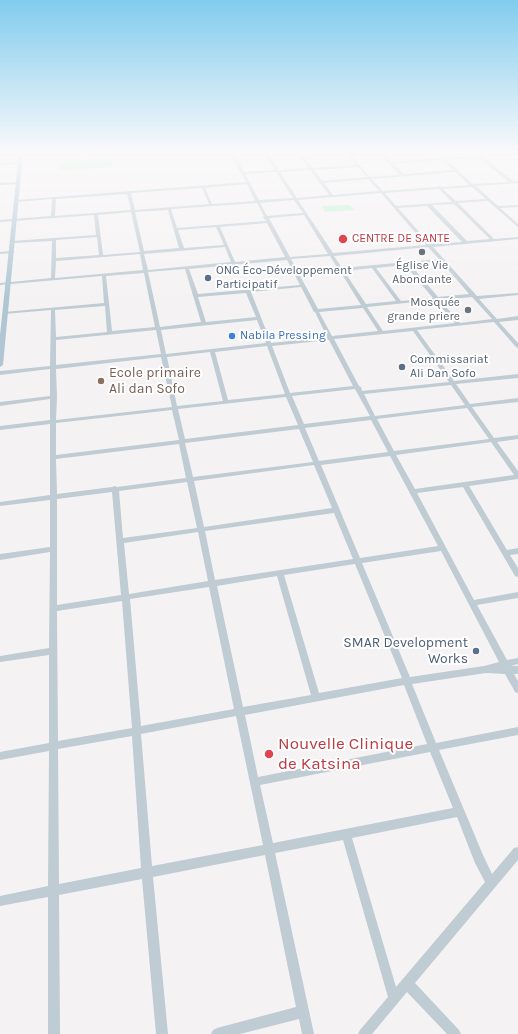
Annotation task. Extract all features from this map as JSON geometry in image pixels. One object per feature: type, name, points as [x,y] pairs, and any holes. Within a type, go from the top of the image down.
[{"type":"main road","points":[[0,365],[2,323],[12,252],[17,201]]},
{"type":"street","points":[[54,201],[54,217]]},
{"type":"street","points":[[130,201],[240,712],[302,1012],[308,1034]]},
{"type":"street","points":[[209,201],[211,205]]},
{"type":"street","points":[[0,221],[267,201]]},
{"type":"street","points":[[296,201],[381,332]]},
{"type":"street","points":[[389,201],[518,346]]},
{"type":"street","points":[[394,207],[468,201]]},
{"type":"street","points":[[491,201],[518,226]]},
{"type":"street","points":[[258,202],[518,689]]},
{"type":"street","points":[[455,202],[494,241]]},
{"type":"street","points":[[428,204],[466,243]]},
{"type":"street","points":[[498,207],[518,206]]},
{"type":"street","points":[[169,208],[182,250]]},
{"type":"street","points":[[96,214],[101,256]]},
{"type":"street","points":[[176,229],[218,226],[304,214]]},
{"type":"street","points":[[218,226],[234,264]]},
{"type":"street","points":[[13,242],[99,236]]},
{"type":"street","points":[[0,284],[518,238]]},
{"type":"street","points":[[53,280],[54,239]]},
{"type":"street","points":[[53,260],[226,246]]},
{"type":"street","points":[[0,253],[12,252]]},
{"type":"street","points":[[340,270],[442,260]]},
{"type":"street","points":[[407,264],[458,324]]},
{"type":"street","points":[[373,267],[399,302]]},
{"type":"street","points":[[187,268],[204,323]]},
{"type":"street","points":[[104,275],[110,333]]},
{"type":"street","points":[[196,296],[302,286]]},
{"type":"street","points":[[248,291],[267,344],[358,561],[459,812],[492,884]]},
{"type":"street","points":[[315,310],[435,298],[518,294]]},
{"type":"street","points":[[4,314],[106,304]]},
{"type":"street","points":[[54,309],[54,1034]]},
{"type":"street","points":[[54,339],[258,318]]},
{"type":"street","points":[[0,373],[518,318]]},
{"type":"street","points":[[412,492],[518,477],[414,328]]},
{"type":"street","points":[[508,335],[518,334]]},
{"type":"street","points":[[212,350],[226,402]]},
{"type":"street","points":[[0,428],[288,394],[452,383],[518,376]]},
{"type":"street","points":[[0,404],[54,397]]},
{"type":"street","points":[[54,457],[518,400]]},
{"type":"street","points":[[0,504],[190,478],[518,437]]},
{"type":"street","points":[[465,485],[518,574]]},
{"type":"street","points":[[115,488],[162,1034]]},
{"type":"street","points":[[120,542],[336,510]]},
{"type":"street","points":[[55,608],[442,548]]},
{"type":"street","points":[[0,557],[54,549]]},
{"type":"street","points":[[506,553],[518,551]]},
{"type":"street","points":[[280,573],[316,698]]},
{"type":"street","points":[[472,602],[518,595]]},
{"type":"street","points":[[0,659],[54,651]]},
{"type":"street","points":[[506,668],[518,661]]},
{"type":"street","points":[[0,756],[407,682],[484,670],[506,668],[518,670]]},
{"type":"street","points":[[254,782],[433,748],[518,730]]},
{"type":"street","points":[[0,901],[459,812]]},
{"type":"street","points":[[346,834],[394,1000]]},
{"type":"street","points":[[364,1034],[518,852]]},
{"type":"street","points":[[407,983],[455,1034]]},
{"type":"street","points":[[217,1034],[302,1012]]},
{"type":"green space","points":[[349,205],[355,210],[325,212],[322,206]]},
{"type":"place","name":"CENTRE DE SANTE","points":[[343,239]]},
{"type":"place","name":"Église Vie Abondante","points":[[422,252]]},
{"type":"place","name":"ONG Éco-Développement Participatif","points":[[208,278]]},
{"type":"place","name":"Mosquée grande priere","points":[[468,310]]},
{"type":"place","name":"Nabila Pressing","points":[[232,336]]},
{"type":"place","name":"Commissariat Ali Dan Sofo","points":[[402,367]]},
{"type":"place","name":"Ecole primaire Ali dan Sofo","points":[[101,381]]},
{"type":"place","name":"SMAR Development Works","points":[[476,651]]},
{"type":"place","name":"Nouvelle Clinique de Katsina","points":[[269,754]]}]
